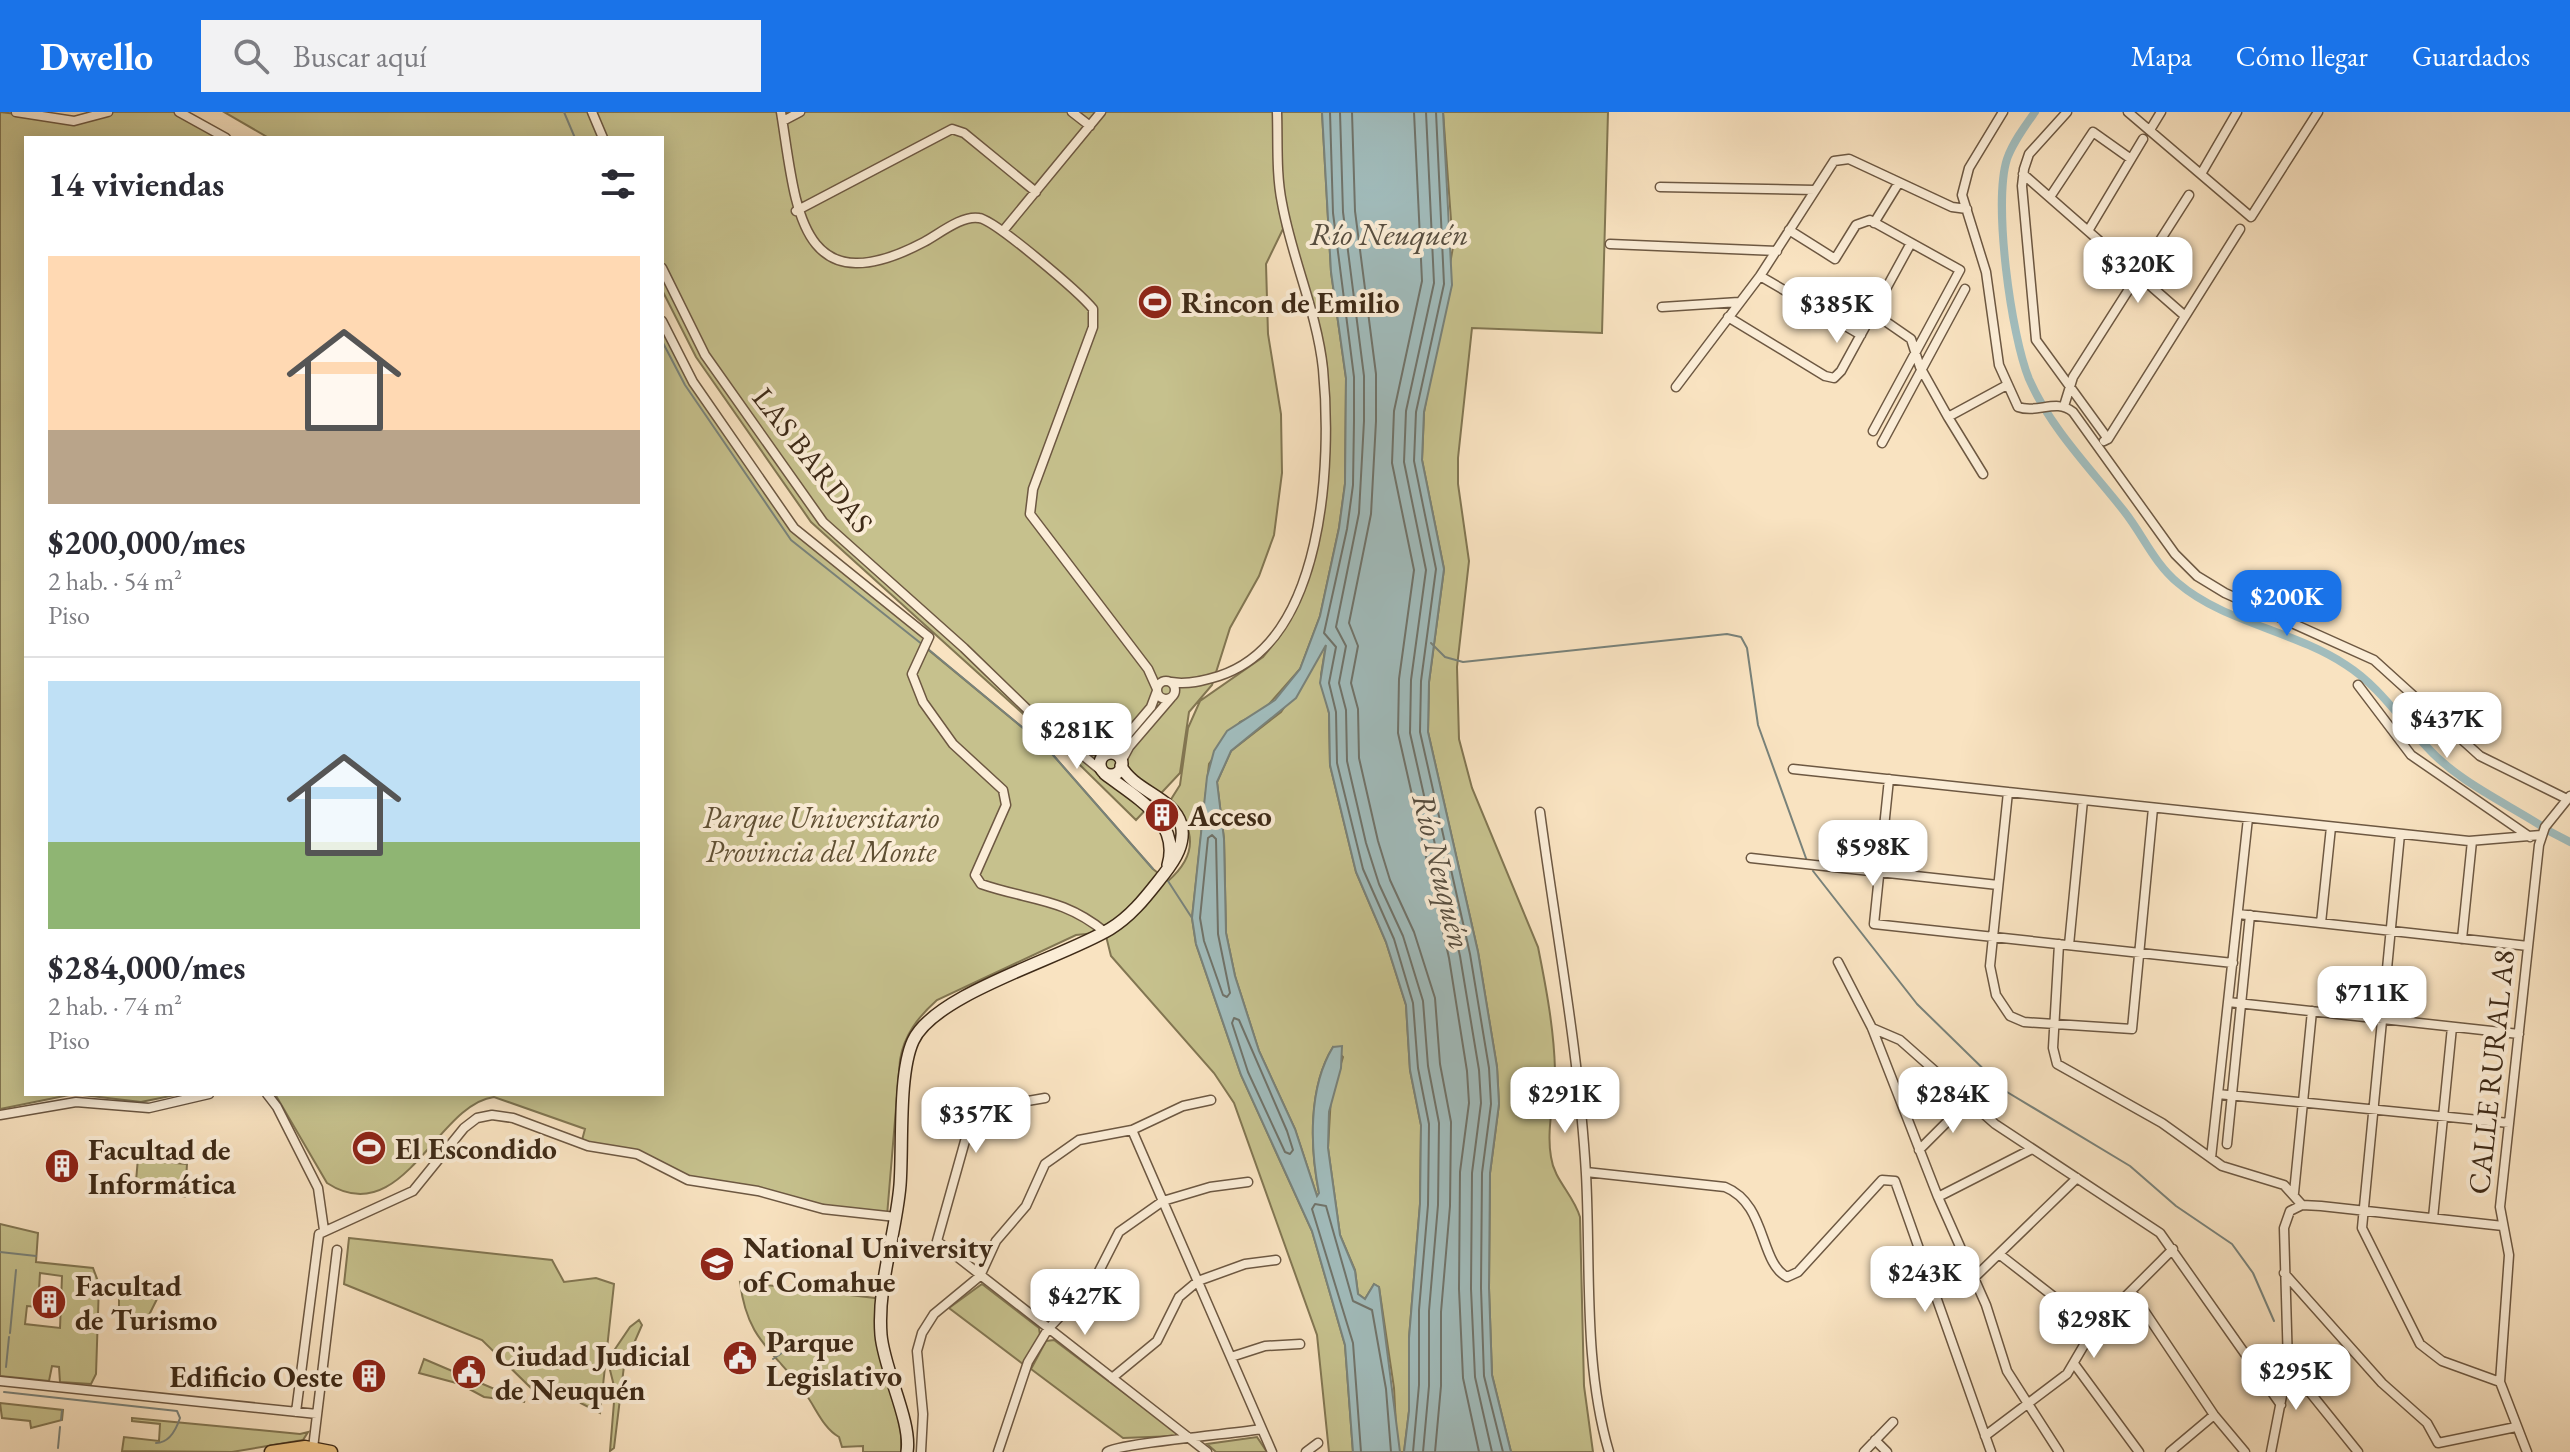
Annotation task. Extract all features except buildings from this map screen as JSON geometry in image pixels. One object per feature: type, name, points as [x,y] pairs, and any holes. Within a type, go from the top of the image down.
[{"type":"main road","points":[[271,1452],[313,1448],[331,1452]]},
{"type":"street","points":[[16,112],[74,121],[108,112]]},
{"type":"street","points":[[179,112],[222,136]]},
{"type":"street","points":[[592,112],[602,136]]},
{"type":"street","points":[[800,112],[782,117],[796,211],[805,231],[820,248],[862,262],[895,257],[970,218],[987,220],[1095,312],[1093,327],[1033,489],[1030,514],[1148,669],[1162,698],[1251,662],[1274,639],[1293,605],[1312,550],[1321,509],[1323,369],[1281,203],[1277,112]]},
{"type":"street","points":[[1072,112],[1090,126]]},
{"type":"street","points":[[1003,231],[1101,112]]},
{"type":"street","points":[[2003,112],[1964,181],[1962,195],[1986,272],[1994,346],[2018,407],[2040,409],[2053,405],[2064,406],[2073,412],[2175,554],[2197,576],[2225,593],[2374,660],[2480,756],[2569,797]]},
{"type":"street","points":[[2067,112],[2029,154],[2023,174],[2033,326],[2045,355],[2108,439]]},
{"type":"street","points":[[2128,112],[2251,217],[2318,112]]},
{"type":"street","points":[[2150,130],[2161,112]]},
{"type":"street","points":[[2201,174],[2237,112]]},
{"type":"street","points":[[796,211],[952,129],[964,133],[1036,192]]},
{"type":"street","points":[[2050,197],[2093,132],[2131,159]]},
{"type":"street","points":[[2088,231],[2143,139]]},
{"type":"street","points":[[1676,387],[1760,276],[1815,190],[1840,158],[1849,159],[1952,207],[1967,209]]},
{"type":"street","points":[[2023,174],[2185,316]]},
{"type":"street","points":[[1874,223],[1898,184]]},
{"type":"street","points":[[1660,187],[1815,190]]},
{"type":"street","points":[[2064,406],[2068,387],[2189,195]]},
{"type":"street","points":[[1789,230],[1835,259],[1856,225],[1862,221],[1874,223],[1960,270],[1873,431]]},
{"type":"street","points":[[2096,444],[2108,439],[2240,229]]},
{"type":"street","points":[[1728,317],[1825,376],[1834,378],[1911,243]]},
{"type":"street","points":[[1610,244],[1777,251]]},
{"type":"street","name":"LAS BARDAS","points":[[664,272],[705,355],[823,522],[964,648],[1030,712],[1074,745],[1104,773]]},
{"type":"street","points":[[1760,276],[1861,335]]},
{"type":"street","points":[[1882,443],[1965,289]]},
{"type":"street","points":[[1662,307],[1739,302]]},
{"type":"street","points":[[1872,312],[1911,339],[1922,372],[1983,474]]},
{"type":"street","points":[[664,325],[693,382],[794,528],[926,634],[930,642],[921,649],[912,674],[923,702],[953,744],[1003,790],[1006,805],[975,875],[981,884],[1057,902],[1086,917],[1105,932]]},
{"type":"street","points":[[1948,417],[2007,385]]},
{"type":"street","points":[[1148,669],[1169,682],[1173,696]]},
{"type":"street","points":[[1162,876],[1171,850],[1165,827],[1150,810],[1104,773],[1100,762],[1151,707],[1157,690],[1169,682],[1201,681]]},
{"type":"street","points":[[2358,685],[2411,755],[2530,837]]},
{"type":"street","points":[[1104,773],[1115,774],[1129,747],[1173,696]]},
{"type":"street","name":"LAS BARDAS","points":[[907,1452],[907,1435],[888,1372],[881,1328],[896,1217],[908,1061],[918,1032],[947,1005],[1105,932],[1130,915],[1179,850],[1180,821],[1165,804],[1132,781],[1121,764],[1109,754],[1074,745]]},
{"type":"street","points":[[1793,769],[2472,841],[2541,835]]},
{"type":"street","points":[[1889,779],[1874,924],[2233,963]]},
{"type":"street","points":[[2008,792],[1991,977],[2004,1009],[2017,1020],[2132,1029],[2153,808]]},
{"type":"street","name":"CALLE RURAL A8","points":[[2527,1452],[2500,1382],[2509,1255],[2500,1207],[2541,835],[2569,797]]},
{"type":"street","points":[[2069,945],[2083,800]]},
{"type":"street","points":[[1540,812],[1586,1172],[1595,1369],[1602,1429],[1609,1452]]},
{"type":"street","points":[[2211,1158],[2248,818]]},
{"type":"street","points":[[2321,923],[2331,827]]},
{"type":"street","points":[[2400,834],[2362,1210],[2365,1238],[2420,1344],[2442,1361],[2500,1382]]},
{"type":"street","points":[[2462,939],[2472,841]]},
{"type":"street","points":[[1751,858],[1998,885]]},
{"type":"street","points":[[2238,914],[2528,946]]},
{"type":"street","points":[[2227,1144],[2250,915]]},
{"type":"street","points":[[2059,944],[2053,1055],[2057,1064],[2162,1123],[2233,1172],[2276,1181],[2294,1193],[2302,1205]]},
{"type":"street","points":[[1838,962],[1872,1028],[1938,1197],[1974,1278],[2002,1359],[2027,1406],[2059,1452]]},
{"type":"street","points":[[2228,1002],[2519,1034]]},
{"type":"street","points":[[2294,1193],[2312,1011]]},
{"type":"street","points":[[2433,1218],[2452,1027]]},
{"type":"street","points":[[1872,1028],[1900,1040],[1967,1102],[2032,1149],[2149,1225],[2173,1249],[2281,1405]]},
{"type":"street","points":[[2218,1094],[2509,1123]]},
{"type":"street","points":[[0,1115],[76,1102],[149,1108],[200,1096]]},
{"type":"street","points":[[269,1096],[318,1188],[324,1230]]},
{"type":"street","points":[[1045,1098],[993,1107],[961,1150],[937,1238],[939,1244],[1207,1452]]},
{"type":"street","points":[[921,1452],[924,1441],[918,1342],[934,1314],[980,1276],[996,1241],[1026,1206],[1039,1173],[1051,1157],[1079,1140],[1132,1130],[1183,1106],[1211,1100]]},
{"type":"street","points":[[1919,1150],[1967,1102]]},
{"type":"street","points":[[296,1412],[319,1234],[413,1191],[464,1128],[485,1116],[506,1116],[581,1144],[637,1154],[697,1182],[758,1191],[814,1208],[896,1217]]},
{"type":"street","points":[[1132,1130],[1272,1452]]},
{"type":"street","points":[[1938,1197],[2032,1149]]},
{"type":"street","points":[[1586,1172],[1725,1187],[1737,1191],[1748,1202],[1777,1266],[1787,1277],[1798,1272],[1882,1180],[1895,1181],[1991,1452]]},
{"type":"street","points":[[1974,1278],[2077,1178]]},
{"type":"street","points":[[998,1452],[1024,1370],[1048,1329],[1084,1296],[1119,1232],[1163,1201],[1210,1187],[1248,1182]]},
{"type":"street","points":[[2271,1452],[2288,1365],[2284,1221],[2290,1211],[2302,1205],[2503,1226]]},
{"type":"street","points":[[1985,1436],[2027,1406],[2075,1365],[2094,1328],[2173,1249]]},
{"type":"street","points":[[313,1448],[337,1250]]},
{"type":"street","points":[[1999,1254],[2094,1328]]},
{"type":"street","points":[[1112,1378],[1157,1341],[1179,1297],[1198,1281],[1245,1264],[1276,1260]]},
{"type":"street","points":[[2284,1273],[2382,1383],[2427,1423],[2439,1447],[2516,1427]]},
{"type":"street","points":[[2131,1291],[2214,1415],[2245,1452]]},
{"type":"street","points":[[1231,1357],[1265,1346],[1300,1344]]},
{"type":"street","points":[[2075,1365],[2139,1452]]},
{"type":"street","points":[[2288,1365],[2358,1452]]},
{"type":"street","points":[[0,1381],[317,1414]]},
{"type":"street","points":[[2170,1452],[2214,1415]]},
{"type":"street","points":[[1864,1452],[1893,1422]]},
{"type":"street","points":[[1107,1452],[1125,1445],[1192,1440],[1262,1429]]},
{"type":"street","points":[[1875,1440],[1887,1452]]},
{"type":"street","points":[[1306,1452],[1318,1443]]},
{"type":"street","points":[[1125,1445],[1135,1452]]},
{"type":"green space","points":[[0,112],[74,121],[108,112],[179,112],[222,136],[24,136],[24,1096],[64,1096],[0,1109]]},
{"type":"green space","points":[[224,112],[1274,112],[1283,229],[1266,264],[1268,334],[1281,414],[1282,473],[1274,535],[1259,576],[1230,628],[1212,685],[1189,712],[1180,773],[1136,820],[1082,767],[811,522],[696,357],[664,294],[664,136],[266,136]]},
{"type":"green space","name":"Parque Universitario Provincia del Monte","points":[[1280,112],[1322,112],[1331,272],[1346,378],[1345,484],[1320,616],[1300,669],[1263,711],[1240,722],[1209,764],[1192,918],[1196,944],[1241,1075],[1312,1231],[1345,1345],[1353,1452],[1329,1452],[1317,1335],[1234,1103],[1214,1073],[1111,956],[1105,932],[1076,935],[937,1000],[918,1020],[908,1035],[900,1060],[887,1216],[823,1209],[707,1184],[649,1158],[581,1144],[585,1129],[494,1097],[474,1105],[454,1120],[398,1179],[377,1191],[353,1194],[327,1183],[276,1096],[664,1096],[664,325],[693,382],[794,528],[926,634],[925,647],[1046,747],[1153,869],[1168,881],[1178,871],[1189,852],[1189,832],[1179,811],[1170,801],[1180,785],[1188,728],[1200,701],[1263,657],[1280,636],[1296,605],[1322,524],[1327,365],[1282,181]]},
{"type":"green space","points":[[1443,112],[1608,112],[1602,333],[1472,328],[1458,458],[1458,484],[1469,561],[1457,667],[1459,739],[1472,788],[1538,947],[1544,977],[1555,1070],[1550,1146],[1556,1173],[1580,1217],[1584,1386],[1593,1452],[1511,1452],[1492,1375],[1490,1173],[1499,1104],[1497,1067],[1478,952],[1428,732],[1429,682],[1444,569],[1422,460],[1424,412],[1453,247]]},
{"type":"green space","points":[[1326,645],[1321,675],[1329,713],[1330,765],[1356,872],[1386,942],[1406,1005],[1410,1070],[1421,1125],[1420,1204],[1404,1452],[1399,1452],[1397,1445],[1394,1388],[1379,1287],[1374,1284],[1365,1299],[1358,1294],[1355,1270],[1340,1235],[1328,1148],[1331,1096],[1343,1057],[1333,1047],[1319,1080],[1315,1099],[1313,1138],[1317,1196],[1295,1129],[1259,1051],[1235,976],[1226,933],[1224,839],[1217,782],[1231,751],[1281,712]]},
{"type":"green space","points":[[91,1096],[170,1096],[141,1102]]},
{"type":"green space","points":[[152,1157],[161,1162],[187,1164],[185,1197],[135,1193],[138,1158]]},
{"type":"green space","points":[[0,1224],[38,1233],[36,1262],[93,1268],[99,1284],[96,1374],[91,1384],[60,1382],[59,1367],[52,1366],[49,1381],[0,1376]],"holes":[[[40,1273],[62,1276],[60,1328],[25,1324],[27,1306],[38,1307]]]},
{"type":"green space","points":[[349,1238],[552,1260],[564,1282],[596,1278],[614,1284],[600,1413],[565,1395],[533,1390],[482,1340],[344,1284]]},
{"type":"green space","points":[[740,1282],[883,1299],[878,1343],[901,1426],[901,1452],[863,1452],[863,1446],[842,1447],[839,1437],[824,1423],[794,1378],[755,1332]]},
{"type":"green space","points":[[128,1283],[155,1286],[157,1299],[149,1315],[139,1317],[119,1309],[119,1289]]},
{"type":"green space","points":[[982,1284],[1039,1328],[1040,1335],[1023,1364],[949,1308]]},
{"type":"green space","points":[[639,1320],[642,1325],[624,1366],[614,1448],[610,1451],[615,1390],[610,1370],[611,1355],[630,1327]]},
{"type":"green space","points":[[1054,1340],[1176,1432],[1176,1436],[1123,1438],[1031,1369],[1046,1341]]},
{"type":"green space","points":[[424,1359],[525,1402],[484,1397],[460,1384],[419,1373]]},
{"type":"green space","points":[[0,1403],[63,1410],[62,1420],[31,1428],[30,1421],[2,1418]]},
{"type":"green space","points":[[132,1418],[300,1434],[308,1432],[303,1440],[232,1452],[122,1451],[124,1437],[159,1441],[160,1424],[132,1421]]},
{"type":"green space","points":[[1257,1437],[1267,1452],[1216,1452],[1207,1444]]},
{"type":"water","name":"Río Neuquén","points":[[1322,112],[1443,112],[1452,285],[1424,412],[1422,460],[1444,569],[1429,682],[1428,732],[1478,952],[1497,1067],[1499,1104],[1490,1173],[1492,1375],[1511,1452],[1404,1452],[1420,1204],[1421,1125],[1410,1070],[1406,1005],[1386,942],[1356,872],[1330,765],[1329,713],[1320,683],[1326,645],[1296,698],[1231,751],[1217,782],[1224,839],[1226,933],[1235,976],[1259,1051],[1295,1129],[1317,1196],[1313,1137],[1315,1099],[1333,1047],[1342,1046],[1341,1068],[1329,1112],[1328,1148],[1340,1235],[1355,1271],[1358,1294],[1365,1299],[1374,1284],[1379,1287],[1400,1452],[1353,1452],[1345,1345],[1312,1231],[1241,1075],[1196,944],[1192,918],[1207,777],[1214,751],[1227,731],[1275,700],[1300,669],[1320,616],[1339,528],[1345,484],[1346,378],[1331,272]]},
{"type":"waterway","points":[[564,112],[574,136]]},
{"type":"waterway","points":[[2035,112],[2007,159],[2003,179],[2003,236],[2010,302],[2022,359],[2038,397],[2060,432],[2124,511],[2162,567],[2178,583],[2216,607],[2305,643],[2358,673],[2451,769],[2540,825]]},
{"type":"waterway","points":[[664,345],[685,385],[791,540],[923,645]]},
{"type":"waterway","points":[[1431,643],[1445,657],[1463,662],[1727,634],[1741,637],[1747,648],[1758,725],[1807,861]]},
{"type":"waterway","points":[[928,649],[1046,747],[1153,869]]},
{"type":"waterway","points":[[2547,830],[2570,842]]},
{"type":"waterway","points":[[1813,871],[1917,1004],[2007,1092],[2130,1166],[2176,1206],[2232,1244],[2253,1273],[2274,1321]]},
{"type":"waterway","points":[[1168,881],[1192,918]]},
{"type":"waterway","points":[[0,1252],[36,1256]]},
{"type":"waterway","points":[[10,1333],[16,1270]]},
{"type":"waterway","points":[[6,1367],[9,1337]]},
{"type":"waterway","points":[[773,1359],[795,1344]]},
{"type":"waterway","points":[[794,1379],[819,1366]]},
{"type":"waterway","points":[[4,1392],[177,1411],[180,1418],[174,1431],[165,1441],[156,1443]]},
{"type":"waterway","points":[[61,1420],[62,1410]]},
{"type":"waterway","points":[[58,1448],[60,1427]]},
{"type":"place","name":"Rincon de Emilio","points":[[1155,302]]},
{"type":"place","name":"Acceso","points":[[1162,815]]},
{"type":"place","name":"El Escondido","points":[[369,1148]]},
{"type":"place","name":"Facultad de Informática","points":[[62,1166]]},
{"type":"place","name":"National University of Comahue","points":[[717,1264]]},
{"type":"place","name":"Facultad de Turismo","points":[[49,1302]]},
{"type":"place","name":"Parque Legislativo","points":[[740,1358]]},
{"type":"place","name":"Ciudad Judicial de Neuquén","points":[[469,1372]]},
{"type":"place","name":"Edificio Oeste","points":[[369,1376]]}]
